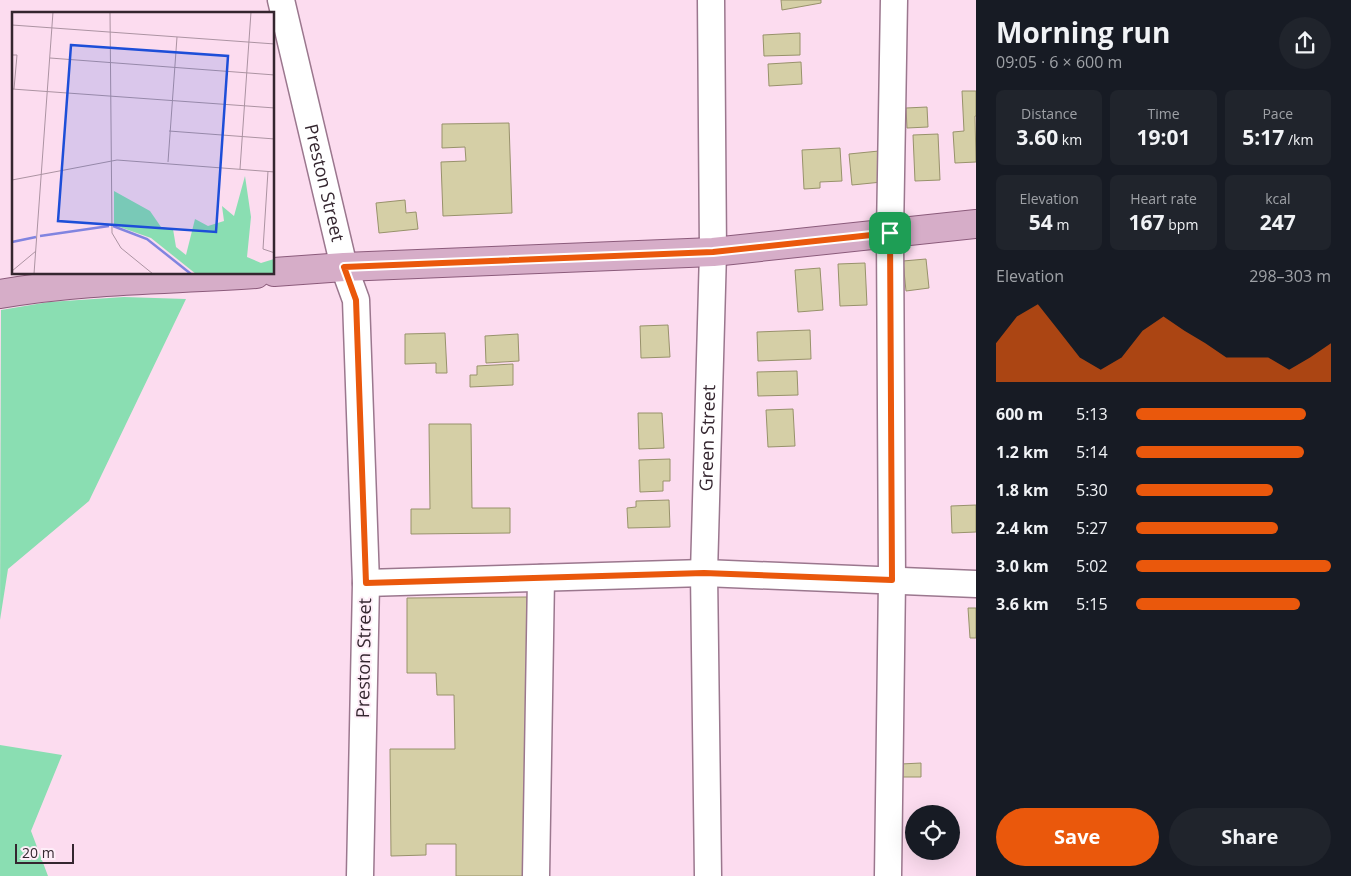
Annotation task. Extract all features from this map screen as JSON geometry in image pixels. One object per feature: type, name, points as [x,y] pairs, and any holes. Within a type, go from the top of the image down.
[{"type":"main road","points":[[275,272],[344,267],[713,252],[976,224]]},
{"type":"main road","points":[[0,294],[34,288],[103,282],[237,275]]},
{"type":"street","name":"Preston Street","points":[[281,0],[344,267],[356,300],[366,583],[360,876]]},
{"type":"street","name":"Green Street","points":[[708,876],[704,573],[713,252],[711,0]]},
{"type":"street","points":[[888,876],[892,580],[890,233],[894,0]]},
{"type":"street","points":[[366,583],[704,573],[976,584]]},
{"type":"street","points":[[536,876],[541,578]]},
{"type":"green space","points":[[124,297],[186,299],[89,501],[8,569],[0,620],[1,310],[49,302]]},
{"type":"green space","points":[[0,745],[62,755],[31,831],[48,876],[0,876]]},
{"type":"building","points":[[781,0],[821,0],[821,3],[782,10]]},
{"type":"building","points":[[800,33],[800,55],[764,56],[763,35]]},
{"type":"building","points":[[801,62],[802,84],[769,86],[768,64]]},
{"type":"building","points":[[962,91],[976,91],[976,162],[955,163],[953,132],[964,131]]},
{"type":"building","points":[[927,107],[928,127],[907,128],[906,108]]},
{"type":"building","points":[[509,123],[512,213],[443,216],[441,162],[466,161],[465,147],[442,148],[442,124]]},
{"type":"building","points":[[938,134],[940,180],[915,181],[913,135]]},
{"type":"building","points":[[840,148],[842,181],[820,182],[820,188],[804,189],[802,150]]},
{"type":"building","points":[[879,151],[882,182],[852,185],[849,154]]},
{"type":"building","points":[[405,200],[406,213],[416,212],[418,229],[379,233],[376,203]]},
{"type":"building","points":[[926,259],[929,288],[906,291],[903,261]]},
{"type":"building","points":[[865,263],[867,305],[840,306],[838,264]]},
{"type":"building","points":[[820,268],[823,310],[798,312],[795,270]]},
{"type":"building","points":[[668,325],[670,357],[641,358],[640,326]]},
{"type":"building","points":[[810,330],[811,359],[758,361],[757,332]]},
{"type":"building","points":[[445,333],[447,373],[436,373],[436,363],[405,364],[405,334]]},
{"type":"building","points":[[518,334],[519,361],[486,363],[485,336]]},
{"type":"building","points":[[513,364],[513,385],[470,387],[470,375],[477,375],[477,366]]},
{"type":"building","points":[[797,371],[798,395],[758,396],[757,372]]},
{"type":"building","points":[[793,409],[795,446],[768,447],[766,410]]},
{"type":"building","points":[[638,413],[662,413],[664,448],[639,449]]},
{"type":"building","points":[[429,424],[471,424],[472,508],[510,508],[510,533],[411,534],[411,509],[430,509]]},
{"type":"building","points":[[670,459],[670,481],[663,481],[663,491],[640,492],[639,460]]},
{"type":"building","points":[[669,500],[670,527],[628,528],[627,508],[636,507],[636,501]]},
{"type":"building","points":[[976,505],[976,532],[952,533],[951,506]]},
{"type":"building","points":[[527,597],[529,876],[456,876],[456,844],[426,844],[426,855],[391,856],[390,749],[455,749],[454,695],[437,695],[436,673],[407,673],[407,598]]},
{"type":"building","points":[[968,608],[976,608],[976,638],[970,638]]},
{"type":"building","points":[[921,763],[921,777],[902,777],[901,764]]},
{"type":"route","points":[[890,233],[892,580],[704,573],[366,583],[356,300],[344,267],[713,252],[890,233]]}]
